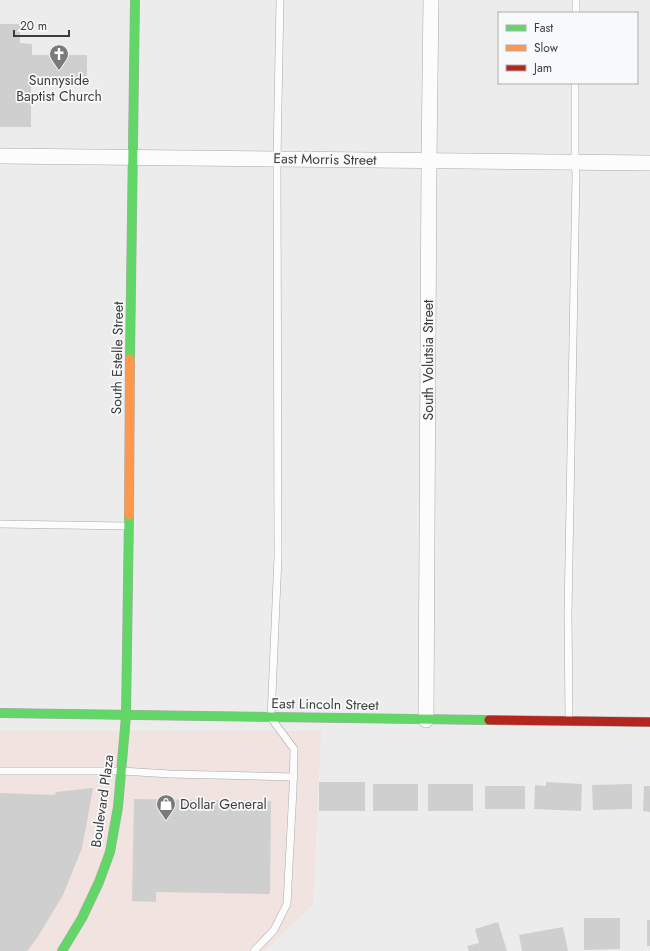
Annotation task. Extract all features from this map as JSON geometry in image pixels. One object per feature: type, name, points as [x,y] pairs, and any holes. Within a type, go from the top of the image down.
[{"type":"street","name":"South Estelle Street","points":[[126,716],[135,0]]},
{"type":"street","name":"South Volutsia Street","points":[[426,720],[431,0]]},
{"type":"street","name":"East Morris Street","points":[[0,156],[650,163]]},
{"type":"street","name":"East Lincoln Street","points":[[0,713],[126,716],[650,722]]},
{"type":"street","name":"Boulevard Plaza","points":[[62,951],[79,924],[98,888],[108,858],[115,830],[126,716]]},
{"type":"lane","points":[[254,951],[274,930],[287,904],[294,777],[294,749],[271,718],[278,557],[277,159],[280,0]]},
{"type":"lane","points":[[576,0],[576,12]]},
{"type":"lane","points":[[569,721],[568,613],[575,183],[575,84]]},
{"type":"lane","points":[[0,524],[128,526]]},
{"type":"lane","points":[[0,771],[121,771],[170,774],[294,777]]},
{"type":"shaded area","points":[[0,731],[321,731],[313,904],[265,951],[0,951]]},
{"type":"building","points":[[0,24],[20,24],[20,43],[32,44],[32,55],[87,55],[87,85],[31,85],[31,127],[0,127]]},
{"type":"building","points":[[319,782],[365,782],[365,811],[319,811]]},
{"type":"building","points":[[546,782],[582,784],[581,811],[534,809],[535,785],[546,786]]},
{"type":"building","points":[[373,784],[418,784],[418,811],[373,811]]},
{"type":"building","points":[[428,784],[473,784],[473,811],[428,811]]},
{"type":"building","points":[[632,784],[632,809],[593,810],[592,785]]},
{"type":"building","points":[[485,786],[525,786],[525,809],[485,809]]},
{"type":"building","points":[[644,786],[650,786],[650,812],[643,811]]},
{"type":"building","points":[[93,788],[82,848],[63,895],[37,938],[27,951],[0,951],[0,793],[55,795],[56,792]]},
{"type":"building","points":[[134,799],[271,801],[270,894],[156,892],[156,902],[132,901]]},
{"type":"building","points":[[584,918],[620,918],[620,949],[584,950]]},
{"type":"building","points":[[647,920],[650,920],[650,946],[647,946]]},
{"type":"building","points":[[498,922],[507,951],[469,951],[467,946],[479,943],[475,929]]},
{"type":"building","points":[[563,927],[568,951],[522,951],[519,935]]},
{"type":"traffic: fast","points":[[130,359],[135,0]]},
{"type":"traffic: fast","points":[[62,951],[82,918],[99,882],[110,852],[118,807],[126,716],[129,515]]},
{"type":"traffic: fast","points":[[0,713],[489,720]]},
{"type":"traffic: slow","points":[[129,515],[130,359]]},
{"type":"traffic: jam","points":[[489,720],[650,722]]},
{"type":"place","name":"Sunnyside Baptist Church","points":[[59,71]]},
{"type":"place","name":"Dollar General","points":[[166,821]]}]
